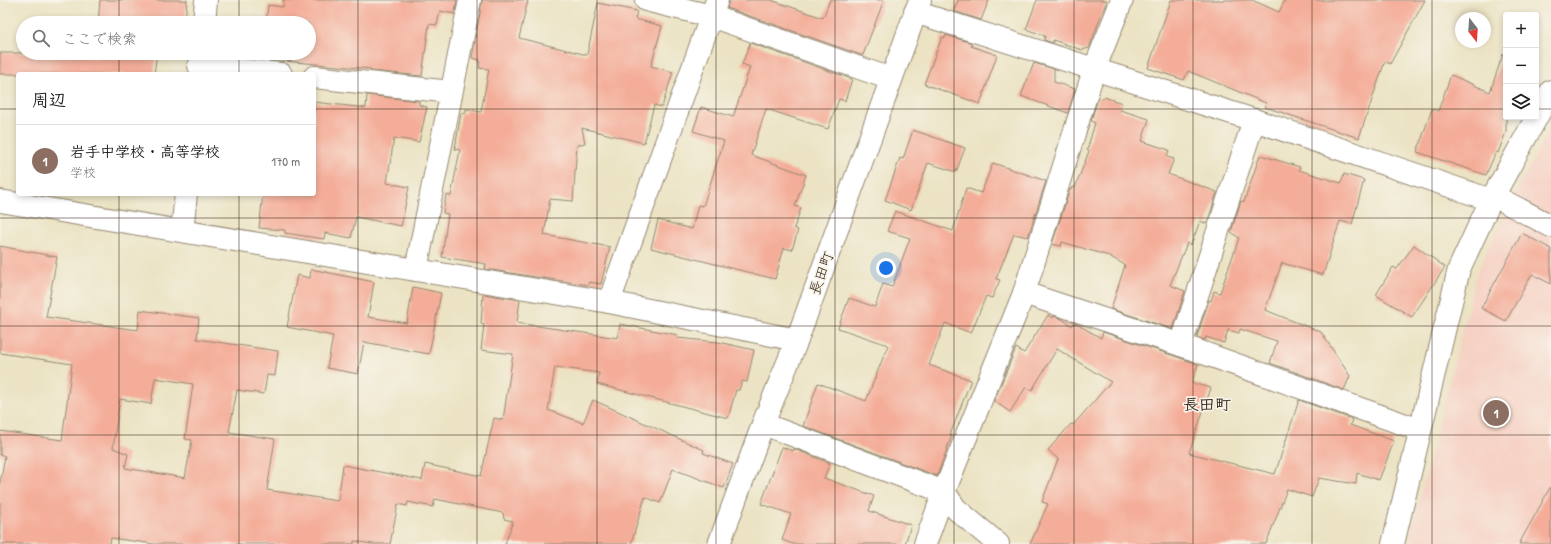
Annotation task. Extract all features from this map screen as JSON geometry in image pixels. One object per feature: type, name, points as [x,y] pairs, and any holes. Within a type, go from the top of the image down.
[{"type":"street","points":[[205,16],[206,0]]},
{"type":"street","points":[[416,270],[470,0]]},
{"type":"street","points":[[646,0],[714,8],[891,79]]},
{"type":"street","points":[[925,544],[944,492],[1024,293],[1094,70],[1122,0]]},
{"type":"street","points":[[918,6],[1094,70],[1254,120],[1493,198],[1551,226]]},
{"type":"street","name":"長田町","points":[[719,544],[763,424],[797,340],[918,6]]},
{"type":"street","points":[[609,302],[714,8]]},
{"type":"street","points":[[199,64],[264,72]]},
{"type":"street","points":[[316,78],[451,92]]},
{"type":"street","points":[[1392,544],[1459,268],[1493,198],[1551,92]]},
{"type":"street","points":[[1181,345],[1254,120]]},
{"type":"street","points":[[182,231],[186,196]]},
{"type":"street","points":[[0,200],[609,302],[797,340]]},
{"type":"street","points":[[1024,293],[1181,345],[1420,430]]},
{"type":"street","points":[[763,424],[944,492],[956,509],[998,544]]},
{"type":"shaded area","points":[[1551,126],[1551,544],[1421,544],[1410,537],[1477,272],[1519,186]]},
{"type":"building","points":[[100,0],[187,0],[186,16],[99,16]]},
{"type":"building","points":[[283,0],[457,0],[455,14],[440,11],[437,25],[429,24],[422,76],[371,71],[371,69],[273,60],[316,60],[316,16],[267,16],[268,5],[283,7]]},
{"type":"building","points":[[482,0],[528,0],[519,38],[587,55],[598,3],[637,11],[635,19],[662,26],[651,66],[673,72],[662,107],[654,105],[644,143],[582,128],[585,143],[577,145],[573,201],[550,199],[544,235],[610,247],[601,284],[589,282],[588,285],[485,269],[486,264],[442,257],[448,214],[443,213],[446,195],[451,196],[460,150],[455,149],[461,113],[465,114],[466,109],[481,112],[489,69],[479,68],[480,60],[472,58]]},
{"type":"building","points":[[729,0],[771,0],[823,18],[830,0],[884,0],[863,55],[861,55],[727,8]]},
{"type":"building","points":[[958,0],[989,0],[981,20],[954,11]]},
{"type":"building","points":[[1037,0],[1107,0],[1089,48],[1082,50],[1053,40],[1053,43],[1044,40],[1045,36],[1026,29]]},
{"type":"building","points":[[1171,0],[1252,0],[1279,12],[1285,0],[1425,0],[1390,64],[1385,61],[1359,138],[1265,107],[1266,103],[1188,71],[1184,80],[1148,68]]},
{"type":"building","points":[[946,35],[972,43],[971,46],[997,55],[980,104],[924,84],[942,37],[945,38]]},
{"type":"building","points":[[750,43],[852,79],[845,101],[839,99],[828,129],[766,109],[751,155],[806,175],[795,206],[801,208],[794,228],[798,230],[792,250],[784,248],[775,279],[651,248],[658,220],[692,229],[698,205],[703,206],[724,141],[693,131],[701,107],[733,117],[750,67],[742,64]]},
{"type":"building","points":[[0,53],[16,53],[16,60],[156,60],[154,72],[16,72],[16,74],[0,74]]},
{"type":"building","points":[[1503,54],[1503,120],[1506,120],[1506,132],[1498,153],[1496,152],[1486,175],[1417,152],[1432,109],[1438,111],[1451,75],[1490,92]]},
{"type":"building","points":[[1034,63],[1054,69],[1054,82],[1075,89],[1068,113],[1021,96]]},
{"type":"building","points":[[367,95],[419,101],[419,105],[427,107],[419,142],[394,138],[387,183],[409,187],[401,226],[356,217],[351,238],[325,233],[324,239],[285,233],[285,230],[259,228],[263,196],[316,196],[316,102],[366,108]]},
{"type":"building","points":[[1104,97],[1122,103],[1120,110],[1149,119],[1142,141],[1169,150],[1167,157],[1174,159],[1168,174],[1217,192],[1207,224],[1200,221],[1191,245],[1187,243],[1170,285],[1185,291],[1173,329],[1111,309],[1125,265],[1109,256],[1062,242],[1061,246],[1052,244],[1070,189],[1071,190],[1072,187],[1075,188],[1089,151],[1087,150],[1095,123],[1091,121],[1098,98],[1103,99]]},
{"type":"building","points":[[913,130],[965,148],[956,172],[928,163],[911,210],[885,200],[900,158],[903,159]]},
{"type":"building","points":[[1260,155],[1300,167],[1299,170],[1341,183],[1344,174],[1364,180],[1352,224],[1340,221],[1323,275],[1282,263],[1265,310],[1321,332],[1350,376],[1344,390],[1270,363],[1277,341],[1240,329],[1239,333],[1228,330],[1224,343],[1206,337],[1205,340],[1197,337],[1209,300],[1211,301],[1214,291],[1220,293],[1239,238],[1231,232],[1241,201],[1244,202]]},
{"type":"building","points":[[993,163],[1046,181],[1028,237],[1014,234],[996,279],[1000,280],[992,298],[986,296],[971,333],[945,323],[929,365],[971,380],[950,435],[952,435],[937,476],[803,426],[818,383],[866,401],[888,345],[838,328],[849,298],[875,307],[883,284],[892,287],[910,238],[887,231],[895,211],[953,231],[966,188],[981,193]]},
{"type":"building","points":[[1522,233],[1551,249],[1551,284],[1532,274],[1506,321],[1481,308]]},
{"type":"building","points":[[1414,245],[1445,267],[1412,317],[1376,295],[1393,267],[1397,269]]},
{"type":"building","points":[[0,246],[57,257],[46,317],[138,330],[140,310],[199,318],[197,339],[278,351],[275,376],[267,375],[264,394],[237,390],[229,432],[275,439],[267,490],[338,501],[343,465],[422,480],[425,464],[481,476],[494,418],[503,420],[513,354],[481,350],[484,325],[481,324],[483,294],[520,300],[517,323],[618,338],[620,324],[678,335],[677,338],[718,342],[754,350],[747,382],[742,381],[739,390],[736,390],[728,418],[597,384],[599,373],[555,367],[548,410],[583,423],[593,400],[704,450],[703,453],[733,464],[724,488],[673,469],[660,503],[645,497],[631,544],[505,544],[513,521],[504,519],[503,513],[435,499],[433,507],[408,502],[407,506],[398,504],[390,544],[372,544],[354,541],[354,544],[154,544],[111,538],[110,544],[0,544],[0,483],[5,456],[0,455],[0,431],[62,440],[72,364],[0,353]],"holes":[[[155,378],[193,384],[185,439],[192,440],[185,478],[125,468],[128,454],[113,448],[120,399],[151,404]]]},
{"type":"building","points":[[311,269],[374,282],[368,317],[407,323],[413,287],[441,293],[429,354],[364,342],[358,374],[327,368],[333,336],[287,327],[297,275],[310,278]]},
{"type":"building","points":[[1048,315],[1053,318],[1054,316],[1062,319],[1072,326],[1074,323],[1077,324],[1101,338],[1103,332],[1198,364],[1192,383],[1211,388],[1189,453],[1275,474],[1299,400],[1352,419],[1350,425],[1394,441],[1379,480],[1357,473],[1356,484],[1319,478],[1312,497],[1287,489],[1266,544],[1030,544],[1048,504],[1042,502],[1058,459],[1048,450],[1071,424],[1073,425],[1111,382],[1057,349],[1032,390],[1026,387],[1010,412],[994,401],[1016,348],[1024,353]]},
{"type":"building","points":[[782,447],[793,451],[794,449],[830,463],[824,478],[874,496],[869,511],[911,525],[905,544],[793,544],[782,540],[791,514],[761,504]]},
{"type":"building","points":[[1551,486],[1551,544],[1519,544]]},
{"type":"place","name":"岩手中学校・高等学校","points":[[1496,413]]},
{"type":"district","name":"長田町","points":[[1207,404]]}]
